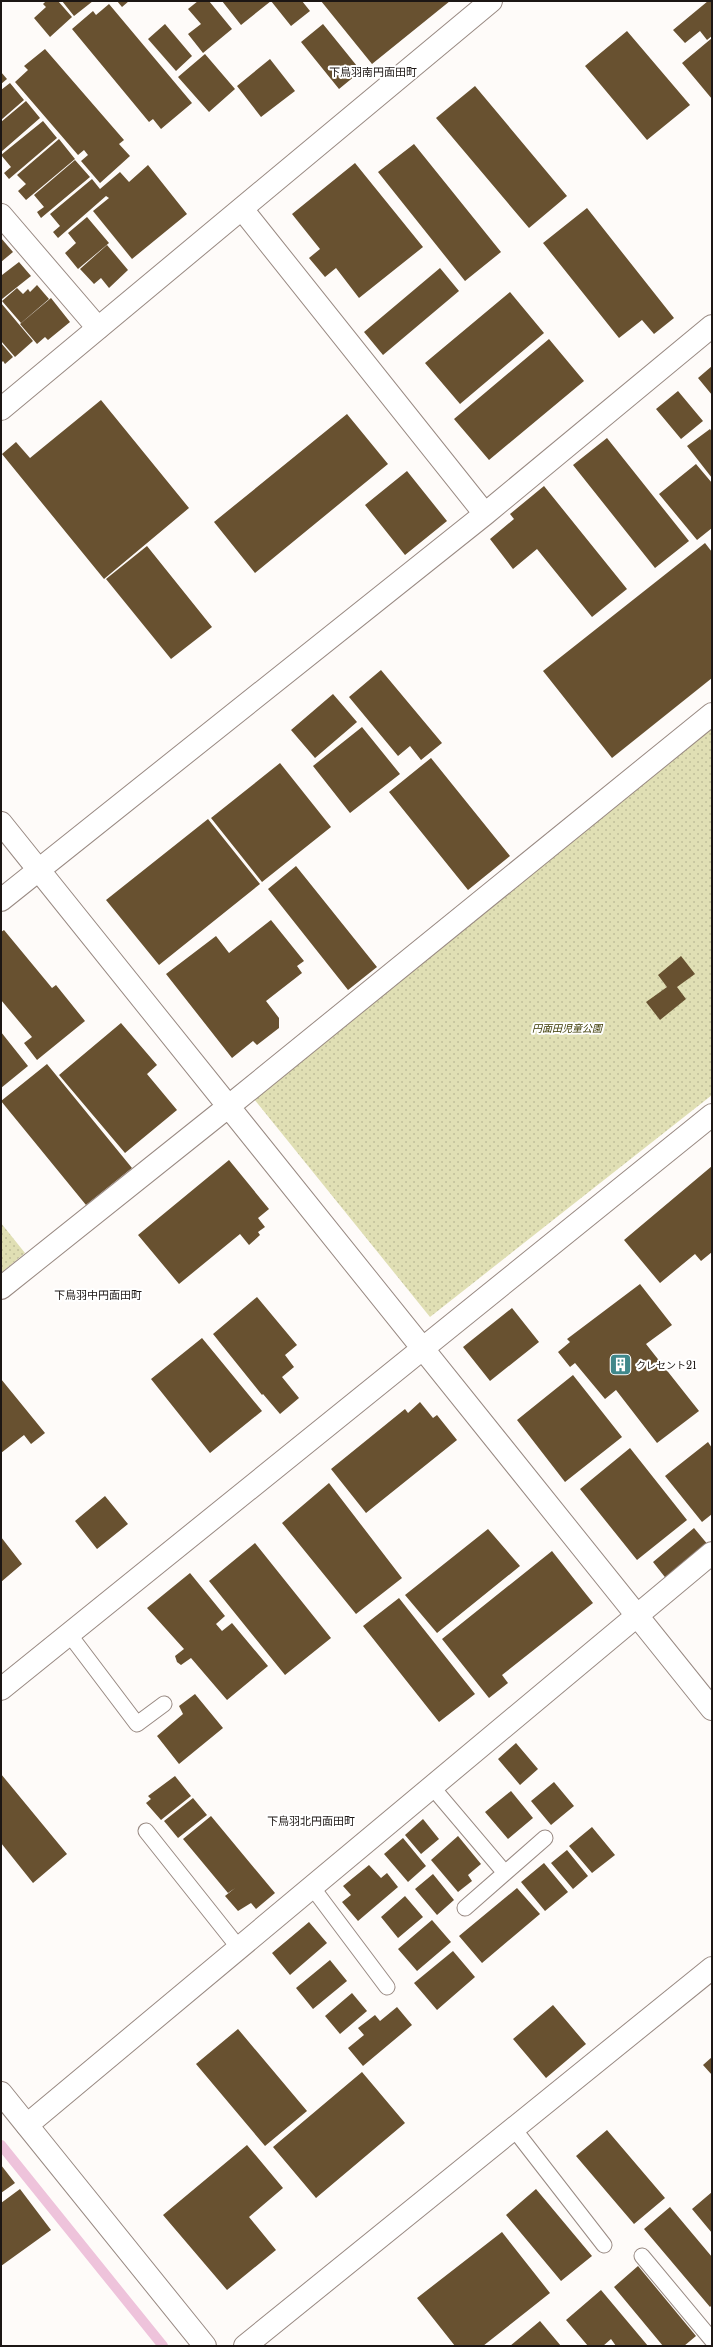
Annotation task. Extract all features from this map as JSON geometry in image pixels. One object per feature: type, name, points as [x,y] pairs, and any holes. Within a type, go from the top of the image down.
[{"type":"street","points":[[1,409],[491,1]]},
{"type":"street","points":[[242,208],[485,514]]},
{"type":"street","points":[[1,215],[98,328]]},
{"type":"street","points":[[1,900],[485,514],[712,326]]},
{"type":"street","points":[[1,1288],[712,714]]},
{"type":"street","points":[[1,823],[712,1708]]},
{"type":"street","points":[[1,1689],[712,1115]]},
{"type":"street","points":[[27,2124],[432,1788],[712,1553]]},
{"type":"street","points":[[245,2346],[712,1968]]},
{"type":"street","points":[[1,2092],[206,2346]]},
{"type":"lane","points":[[68,1634],[137,1724],[164,1704]]},
{"type":"lane","points":[[432,1788],[505,1873]]},
{"type":"lane","points":[[146,1831],[239,1948]]},
{"type":"lane","points":[[465,1908],[545,1838]]},
{"type":"lane","points":[[312,1887],[387,1987]]},
{"type":"lane","points":[[514,2129],[604,2246]]},
{"type":"lane","points":[[642,2256],[712,2340]]},
{"type":"green space","name":"円面田児童公園","points":[[712,726],[712,1095],[430,1317],[254,1099]]},
{"type":"green space","points":[[1,1223],[25,1253],[1,1273]]},
{"type":"building","points":[[46,1],[58,1],[72,17],[50,37],[34,18],[46,7],[43,4]]},
{"type":"building","points":[[62,1],[93,1],[74,16]]},
{"type":"building","points":[[117,1],[129,1],[122,7]]},
{"type":"building","points":[[198,1],[209,1],[232,29],[203,53],[188,34],[201,24],[188,9]]},
{"type":"building","points":[[222,1],[271,1],[241,25]]},
{"type":"building","points":[[271,1],[302,1],[310,11],[291,26]]},
{"type":"building","points":[[321,1],[450,1],[372,64]]},
{"type":"building","points":[[708,1],[712,1],[712,36],[707,40],[700,31],[685,43],[673,30]]},
{"type":"building","points":[[109,4],[192,103],[161,129],[153,119],[149,122],[72,29],[93,11],[96,15]]},
{"type":"building","points":[[165,24],[192,56],[176,71],[148,39]]},
{"type":"building","points":[[323,24],[361,71],[339,89],[301,42]]},
{"type":"building","points":[[627,31],[690,105],[647,140],[585,66]]},
{"type":"building","points":[[712,38],[712,99],[682,63]]},
{"type":"building","points":[[45,49],[124,140],[119,144],[130,156],[100,183],[81,161],[88,155],[84,150],[78,155],[15,82],[28,70],[24,66]]},
{"type":"building","points":[[205,54],[235,89],[209,112],[178,77]]},
{"type":"building","points":[[270,59],[295,91],[261,117],[237,86]]},
{"type":"building","points":[[1,72],[7,79],[1,84]]},
{"type":"building","points":[[10,83],[24,100],[1,120],[1,90]]},
{"type":"building","points":[[475,86],[567,196],[529,228],[436,118]]},
{"type":"building","points":[[26,101],[40,118],[1,152],[1,122]]},
{"type":"building","points":[[43,121],[57,138],[9,179],[4,173],[11,167],[1,155]]},
{"type":"building","points":[[59,139],[75,159],[26,200],[18,191],[26,184],[17,175]]},
{"type":"building","points":[[414,144],[501,252],[465,281],[378,172]]},
{"type":"building","points":[[75,160],[90,177],[41,218],[37,212],[44,207],[34,195]]},
{"type":"building","points":[[355,163],[423,247],[359,298],[336,268],[325,277],[309,258],[320,249],[292,214]]},
{"type":"building","points":[[148,165],[187,214],[132,259],[93,211],[109,198],[106,196],[58,238],[53,232],[60,226],[50,214],[92,179],[100,189],[120,172],[129,182]]},
{"type":"building","points":[[587,208],[674,318],[654,334],[642,320],[619,338],[543,243]]},
{"type":"building","points":[[87,217],[109,243],[78,269],[65,253],[76,243],[68,233]]},
{"type":"building","points":[[1,238],[13,252],[1,262]]},
{"type":"building","points":[[107,245],[128,270],[109,288],[101,278],[94,284],[80,269]]},
{"type":"building","points":[[19,262],[31,276],[2,299],[1,273],[2,275]]},
{"type":"building","points":[[440,268],[459,291],[383,355],[364,332]]},
{"type":"building","points":[[37,285],[49,299],[21,323],[2,301],[17,288],[23,294],[28,289],[30,292]]},
{"type":"building","points":[[510,292],[544,333],[460,404],[425,363]]},
{"type":"building","points":[[51,298],[70,322],[48,340],[45,337],[37,344],[20,324]]},
{"type":"building","points":[[1,303],[33,341],[15,357],[1,341]]},
{"type":"building","points":[[549,339],[584,381],[489,460],[454,419]]},
{"type":"building","points":[[1,343],[13,357],[5,364],[3,361],[1,363]]},
{"type":"building","points":[[712,366],[712,395],[698,378]]},
{"type":"building","points":[[678,391],[703,421],[681,439],[656,409]]},
{"type":"building","points":[[101,400],[189,508],[104,579],[2,454],[16,442],[30,458]]},
{"type":"building","points":[[347,414],[388,464],[255,573],[214,522]]},
{"type":"building","points":[[710,429],[712,432],[712,478],[687,446]]},
{"type":"building","points":[[607,438],[689,541],[655,568],[573,465]]},
{"type":"building","points":[[696,464],[712,483],[712,528],[697,540],[659,494]]},
{"type":"building","points":[[407,471],[447,521],[405,555],[365,505]]},
{"type":"building","points":[[544,486],[627,589],[592,617],[537,549],[513,569],[490,539],[514,519],[510,514]]},
{"type":"building","points":[[705,543],[712,552],[712,678],[612,758],[543,671]]},
{"type":"building","points":[[147,546],[212,627],[171,659],[106,579]]},
{"type":"building","points":[[381,670],[442,743],[421,760],[410,746],[398,756],[349,697]]},
{"type":"building","points":[[333,694],[357,722],[315,758],[291,730]]},
{"type":"building","points":[[362,727],[400,774],[350,813],[313,766]]},
{"type":"building","points":[[431,758],[510,856],[468,890],[389,792]]},
{"type":"building","points":[[280,763],[331,827],[262,882],[211,818]]},
{"type":"building","points":[[208,819],[260,884],[159,965],[106,900]]},
{"type":"building","points":[[296,866],[377,967],[348,990],[268,889]]},
{"type":"building","points":[[271,920],[304,961],[297,966],[302,973],[266,1001],[279,1018],[279,1028],[257,1045],[253,1041],[232,1058],[166,974],[216,936],[229,953]]},
{"type":"building","points":[[4,930],[52,988],[56,985],[85,1021],[37,1060],[24,1043],[32,1037],[1,1000],[1,932]]},
{"type":"building","points":[[681,956],[695,974],[677,987],[686,999],[660,1020],[646,1002],[667,987],[658,975]]},
{"type":"building","points":[[121,1023],[157,1065],[147,1074],[177,1110],[125,1153],[59,1075]]},
{"type":"building","points":[[1,1032],[28,1066],[1,1088]]},
{"type":"building","points":[[47,1064],[132,1168],[86,1205],[1,1101]]},
{"type":"building","points":[[229,1160],[269,1209],[258,1218],[265,1227],[258,1232],[260,1235],[249,1245],[240,1234],[179,1284],[138,1235]]},
{"type":"building","points":[[712,1166],[712,1252],[701,1261],[695,1254],[660,1283],[624,1240]]},
{"type":"building","name":"クレセント21","points":[[640,1284],[672,1325],[646,1344],[699,1411],[657,1443],[616,1390],[605,1399],[575,1363],[570,1367],[558,1352],[570,1342],[567,1339]]},
{"type":"building","points":[[257,1297],[297,1345],[285,1355],[294,1367],[282,1377],[299,1398],[280,1414],[263,1394],[262,1395],[213,1334]]},
{"type":"building","points":[[512,1308],[539,1342],[490,1381],[463,1347]]},
{"type":"building","points":[[202,1338],[262,1411],[210,1453],[151,1379]]},
{"type":"building","points":[[573,1375],[622,1437],[565,1482],[517,1420]]},
{"type":"building","points":[[1,1379],[45,1433],[31,1444],[24,1435],[1,1453]]},
{"type":"building","points":[[420,1402],[433,1418],[437,1415],[457,1440],[366,1513],[331,1469],[405,1409],[408,1413]]},
{"type":"building","points":[[708,1442],[712,1448],[712,1514],[702,1522],[665,1476]]},
{"type":"building","points":[[630,1448],[687,1520],[637,1560],[580,1489]]},
{"type":"building","points":[[329,1483],[402,1578],[356,1614],[282,1523]]},
{"type":"building","points":[[105,1496],[128,1524],[97,1549],[75,1521]]},
{"type":"building","points":[[694,1528],[709,1546],[668,1581],[653,1562]]},
{"type":"building","points":[[488,1529],[520,1566],[437,1633],[405,1595]]},
{"type":"building","points":[[1,1537],[22,1564],[1,1582]]},
{"type":"building","points":[[255,1543],[331,1638],[285,1675],[209,1581]]},
{"type":"building","points":[[552,1551],[593,1603],[502,1675],[508,1683],[489,1698],[442,1639]]},
{"type":"building","points":[[190,1573],[225,1616],[216,1624],[222,1631],[232,1623],[268,1666],[227,1700],[191,1658],[181,1665],[177,1662],[175,1656],[184,1649],[147,1608]]},
{"type":"building","points":[[399,1598],[475,1694],[439,1722],[363,1626]]},
{"type":"building","points":[[195,1694],[223,1728],[179,1764],[157,1736],[183,1714],[179,1706]]},
{"type":"building","points":[[516,1743],[538,1769],[520,1785],[498,1759]]},
{"type":"building","points":[[1,1774],[67,1854],[33,1883],[1,1843]]},
{"type":"building","points":[[175,1776],[191,1796],[161,1820],[146,1803],[151,1799],[148,1796]]},
{"type":"building","points":[[554,1782],[574,1806],[551,1825],[531,1801]]},
{"type":"building","points":[[511,1791],[533,1818],[508,1839],[485,1812]]},
{"type":"building","points":[[193,1798],[207,1815],[178,1838],[164,1821]]},
{"type":"building","points":[[211,1816],[275,1893],[256,1909],[251,1903],[238,1911],[225,1896],[235,1888],[228,1893],[183,1839]]},
{"type":"building","points":[[423,1819],[439,1839],[421,1854],[405,1835]]},
{"type":"building","points":[[592,1827],[615,1855],[592,1873],[569,1846]]},
{"type":"building","points":[[458,1836],[481,1864],[468,1875],[472,1881],[458,1892],[431,1860]]},
{"type":"building","points":[[403,1838],[426,1866],[408,1882],[384,1854]]},
{"type":"building","points":[[567,1850],[588,1876],[573,1889],[551,1863]]},
{"type":"building","points":[[544,1863],[568,1892],[545,1911],[521,1882]]},
{"type":"building","points":[[369,1865],[381,1878],[387,1873],[398,1887],[358,1921],[342,1902],[351,1895],[343,1886]]},
{"type":"building","points":[[433,1874],[454,1900],[437,1915],[415,1889]]},
{"type":"building","points":[[517,1888],[540,1914],[482,1963],[459,1936]]},
{"type":"building","points":[[405,1896],[423,1917],[398,1938],[381,1917]]},
{"type":"building","points":[[432,1920],[451,1942],[417,1971],[398,1949]]},
{"type":"building","points":[[309,1922],[327,1943],[290,1975],[272,1953]]},
{"type":"building","points":[[453,1951],[475,1977],[437,2010],[414,1983]]},
{"type":"building","points":[[330,1960],[347,1981],[313,2009],[296,1988]]},
{"type":"building","points":[[352,1993],[367,2011],[340,2034],[325,2016]]},
{"type":"building","points":[[553,2005],[586,2044],[546,2078],[513,2039]]},
{"type":"building","points":[[397,2007],[412,2025],[363,2066],[348,2048],[364,2035],[358,2028],[375,2015],[380,2021]]},
{"type":"building","points":[[238,2029],[307,2111],[265,2146],[196,2064]]},
{"type":"building","points":[[712,2057],[712,2075],[703,2065]]},
{"type":"building","points":[[362,2072],[405,2123],[316,2198],[273,2147]]},
{"type":"building","points":[[607,2130],[665,2198],[634,2224],[576,2156]]},
{"type":"building","points":[[247,2145],[283,2188],[249,2217],[276,2250],[227,2290],[163,2215]]},
{"type":"building","points":[[1,2165],[15,2183],[1,2193]]},
{"type":"building","points":[[20,2189],[51,2230],[1,2266],[1,2203]]},
{"type":"building","points":[[536,2189],[592,2256],[561,2281],[506,2215]]},
{"type":"building","points":[[712,2192],[712,2233],[692,2209]]},
{"type":"building","points":[[670,2207],[712,2257],[712,2305],[710,2307],[644,2229]]},
{"type":"building","points":[[502,2232],[550,2293],[483,2346],[455,2346],[417,2298]]},
{"type":"building","points":[[638,2266],[696,2336],[684,2346],[663,2346],[614,2287]]},
{"type":"building","points":[[601,2290],[648,2346],[616,2346],[611,2339],[603,2346],[588,2346],[566,2320]]},
{"type":"building","points":[[540,2321],[561,2346],[510,2346]]},
{"type":"waterway","points":[[1,2145],[163,2346]]},
{"type":"place","name":"クレセント21","points":[[620,1365]]},
{"type":"district","name":"下鳥羽南円面田町","points":[[373,72]]},
{"type":"district","name":"下鳥羽中円面田町","points":[[98,1295]]},
{"type":"district","name":"下鳥羽北円面田町","points":[[311,1821]]}]
